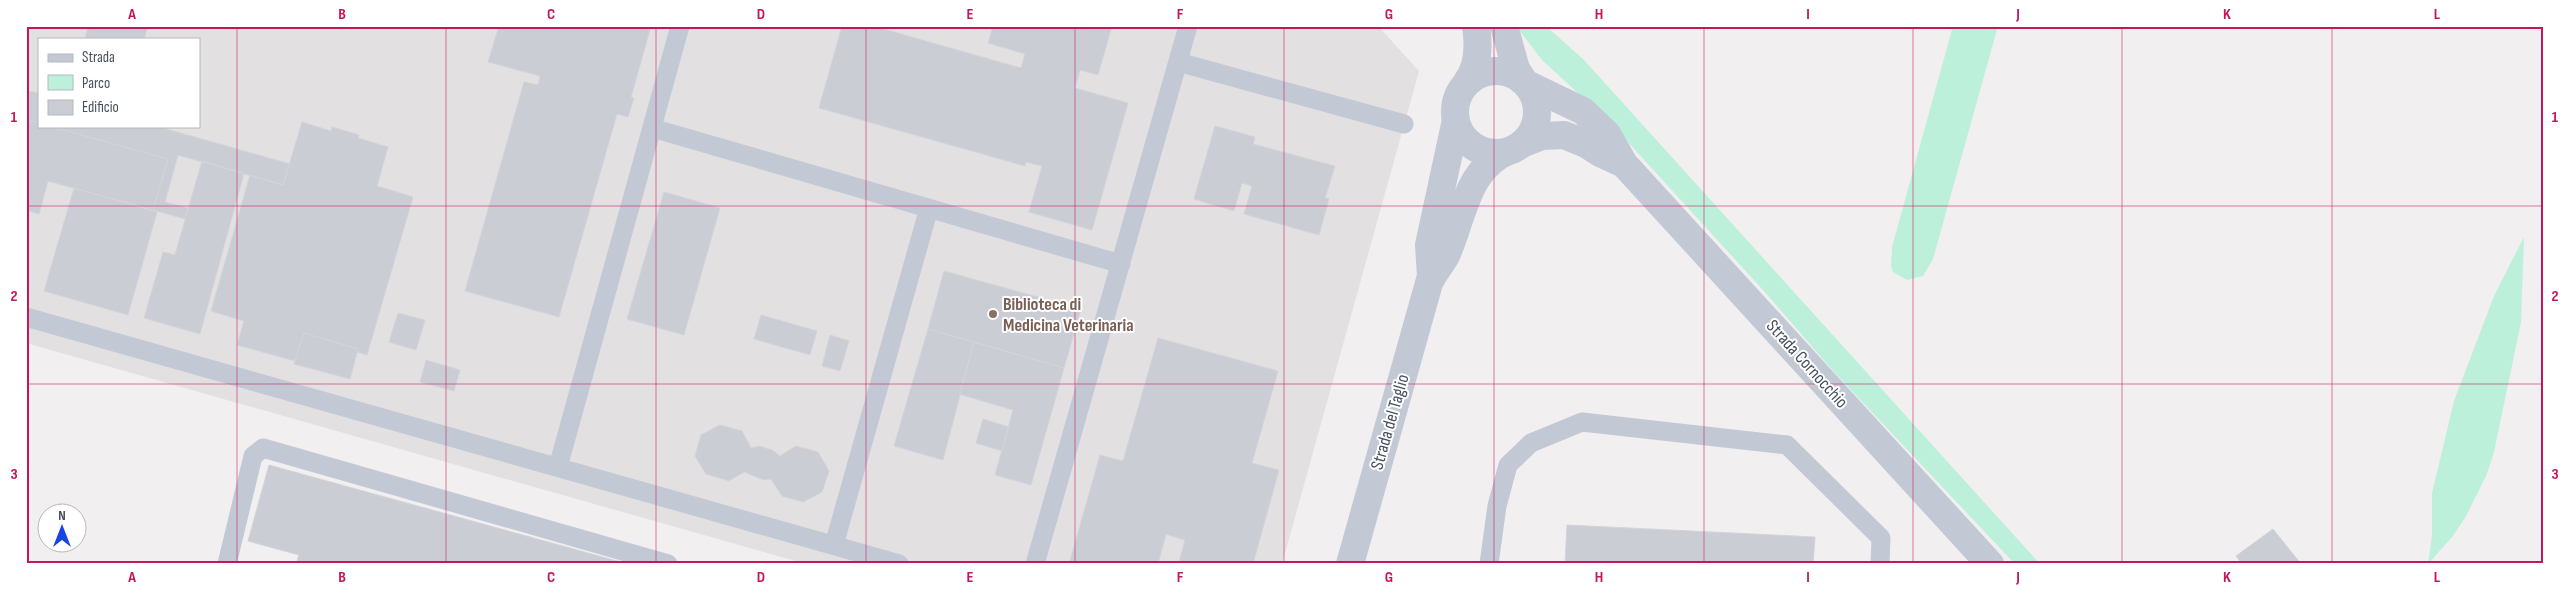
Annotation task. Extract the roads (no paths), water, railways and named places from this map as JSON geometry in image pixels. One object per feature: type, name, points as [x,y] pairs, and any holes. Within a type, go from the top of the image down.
[{"type":"street","points":[[1456,120],[1455,106],[1459,94],[1474,73],[1477,61],[1476,26]]},
{"type":"street","points":[[1504,26],[1516,69],[1533,93],[1537,106],[1537,118],[1532,132],[1517,147]]},
{"type":"street","name":"Strada Cornocchio","points":[[1466,84],[1476,76],[1489,71],[1508,73],[1583,111],[1607,134],[1624,164],[1990,564]]},
{"type":"street","name":"Strada Cornocchio","points":[[1456,120],[1461,134],[1470,144],[1483,151],[1497,153],[1542,136],[1564,135],[1624,164]]},
{"type":"street","name":"Strada del Taglio","points":[[1355,563],[1430,281],[1430,239],[1456,120]]},
{"type":"street","name":"Strada del Taglio","points":[[1430,281],[1448,252],[1480,172],[1494,158],[1517,147]]},
{"type":"lane","points":[[558,467],[680,26]]},
{"type":"lane","points":[[1035,564],[1188,26]]},
{"type":"lane","points":[[1178,62],[1404,124]]},
{"type":"lane","points":[[652,128],[1120,264]]},
{"type":"lane","points":[[834,546],[929,208]]},
{"type":"lane","points":[[26,317],[899,564]]},
{"type":"lane","points":[[1489,564],[1497,506],[1508,465],[1531,443],[1582,422],[1787,444],[1881,538],[1880,564]]},
{"type":"lane","points":[[227,564],[253,456],[258,449],[267,448],[668,564]]},
{"type":"place","name":"Biblioteca di Medicina Veterinaria","points":[[993,314]]}]
